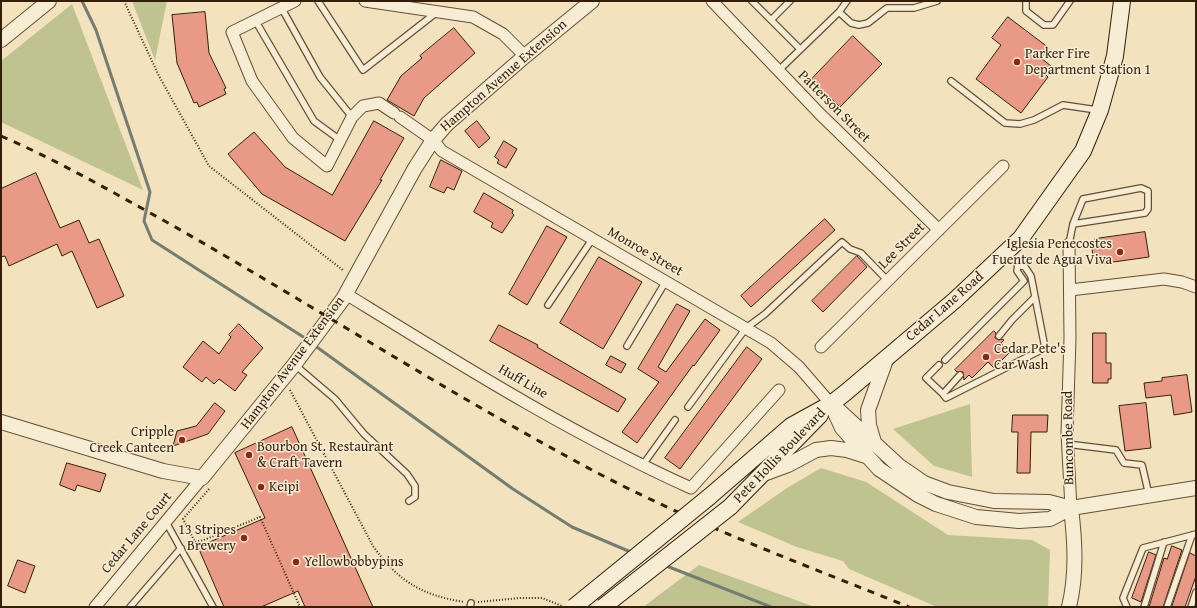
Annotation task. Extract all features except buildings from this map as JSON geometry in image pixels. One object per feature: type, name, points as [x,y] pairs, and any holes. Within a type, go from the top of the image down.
[{"type":"main road","name":"Cedar Lane Road","points":[[831,404],[955,300],[1021,238],[1083,151],[1100,110],[1115,56],[1122,1]]},
{"type":"main road","name":"Pete Hollis Boulevard","points":[[603,607],[730,507],[831,404]]},
{"type":"main road","name":"Pete Hollis Boulevard","points":[[574,607],[709,497],[791,426],[831,404]]},
{"type":"street","points":[[1,40],[49,1]]},
{"type":"street","points":[[295,1],[232,32],[252,81],[293,138],[327,166],[352,117]]},
{"type":"street","points":[[365,1],[473,17],[503,34],[525,56]]},
{"type":"street","name":"Hampton Avenue Extension","points":[[207,482],[346,294],[414,168],[433,140],[447,124],[525,56],[592,1]]},
{"type":"street","name":"Patterson Street","points":[[712,1],[777,71],[939,230]]},
{"type":"street","name":"Monroe Street","points":[[352,117],[363,106],[380,103],[433,140],[442,151],[771,343],[799,366],[831,404]]},
{"type":"street","name":"Lee Street","points":[[821,347],[1002,166]]},
{"type":"street","name":"Buncombe Road","points":[[1069,244],[1070,290],[1067,444],[1075,556],[1074,577],[1069,607]]},
{"type":"street","points":[[1070,290],[1164,279],[1182,282],[1196,287]]},
{"type":"street","name":"Huff Line","points":[[346,294],[452,359],[642,466],[690,488],[779,390]]},
{"type":"street","points":[[875,444],[869,425],[868,410],[887,357]]},
{"type":"street","points":[[831,404],[898,465],[924,483],[948,492],[994,501],[1050,502],[1071,508]]},
{"type":"street","points":[[831,404],[842,428],[879,469],[918,495],[936,504],[976,517],[1018,520],[1050,519],[1071,508],[1196,488]]},
{"type":"street","points":[[1,422],[163,471],[207,482]]},
{"type":"street","points":[[761,475],[788,465],[816,450],[831,448],[847,450],[868,457]]},
{"type":"street","name":"Cedar Lane Court","points":[[95,607],[166,522],[207,482]]},
{"type":"lane","points":[[318,1],[363,70],[437,12]]},
{"type":"lane","points":[[752,1],[800,49]]},
{"type":"lane","points":[[771,20],[790,1]]},
{"type":"lane","points":[[777,71],[838,12],[847,1]]},
{"type":"lane","points":[[838,12],[851,23],[859,25],[868,24],[887,8],[914,8],[936,1]]},
{"type":"lane","points":[[1026,1],[1026,11],[1044,25],[1053,25],[1070,1]]},
{"type":"lane","points":[[281,7],[320,77],[352,117]]},
{"type":"lane","points":[[255,20],[314,122],[340,140]]},
{"type":"lane","points":[[951,81],[1005,123],[1020,124],[1034,120],[1062,105],[1100,110]]},
{"type":"lane","points":[[1069,244],[1073,224],[1078,208],[1086,197],[1141,188],[1148,191],[1148,209],[1145,213],[1073,224]]},
{"type":"lane","points":[[548,305],[593,238]]},
{"type":"lane","points":[[688,407],[746,328],[765,314],[842,242],[850,249],[861,253],[888,281]]},
{"type":"lane","points":[[939,365],[926,378],[946,398],[1045,348],[1030,276],[1025,267],[1018,265],[1006,253]]},
{"type":"lane","points":[[945,360],[1024,281],[1017,271],[1018,265]]},
{"type":"lane","points":[[627,346],[666,281]]},
{"type":"lane","points":[[999,336],[1012,320],[1035,297]]},
{"type":"lane","points":[[294,365],[335,399],[364,434],[407,474],[415,486],[415,498],[409,501]]},
{"type":"lane","points":[[942,394],[960,375]]},
{"type":"lane","points":[[642,466],[674,420]]},
{"type":"lane","points":[[1067,444],[1116,450],[1124,463],[1142,465],[1149,496]]},
{"type":"lane","points":[[166,522],[213,607]]},
{"type":"lane","points":[[1127,607],[1123,598],[1143,548],[1194,535]]},
{"type":"lane","points":[[1167,607],[1194,535]]},
{"type":"lane","points":[[1144,607],[1164,542]]},
{"type":"lane","points":[[130,607],[181,548]]},
{"type":"lane","points":[[1190,607],[1196,592]]},
{"type":"path","points":[[124,1],[160,76],[209,166],[354,279]]},
{"type":"path","points":[[283,378],[373,546],[387,566],[412,586],[449,600],[471,605],[499,600],[542,598],[568,607]]},
{"type":"path","points":[[207,482],[183,519],[195,542],[204,540],[260,517],[300,607]]},
{"type":"green space","points":[[132,1],[167,1],[155,60]]},
{"type":"green space","points":[[72,4],[143,190],[1,122],[1,61]]},
{"type":"green space","points":[[970,404],[972,477],[934,466],[893,429]]},
{"type":"green space","points":[[821,468],[866,482],[948,535],[1032,540],[1050,550],[1048,607],[937,607],[849,569],[843,561],[797,547],[738,522],[787,488]]},
{"type":"green space","points":[[699,565],[815,607],[643,607]]},
{"type":"waterway","points":[[82,1],[96,30],[150,192],[144,221],[152,240],[308,340]]},
{"type":"waterway","points":[[314,345],[513,489],[572,527],[633,553]]},
{"type":"waterway","points":[[664,565],[771,607]]},
{"type":"railway","points":[[1,136],[65,167],[170,224],[476,405],[619,484],[660,504],[742,540],[909,607]]},
{"type":"place","name":"Parker Fire Department Station 1","points":[[1017,62]]},
{"type":"place","name":"Iglesia Penecostes Fuente de Agua Viva","points":[[1120,252]]},
{"type":"place","name":"Cedar Pete's Car Wash","points":[[986,357]]},
{"type":"place","name":"Cripple Creek Canteen","points":[[182,440]]},
{"type":"place","name":"Bourbon St. Restaurant & Craft Tavern","points":[[249,455]]},
{"type":"place","name":"Keipi","points":[[261,487]]},
{"type":"place","name":"13 Stripes Brewery","points":[[244,538]]},
{"type":"place","name":"Yellowbobbypins","points":[[296,562]]}]
